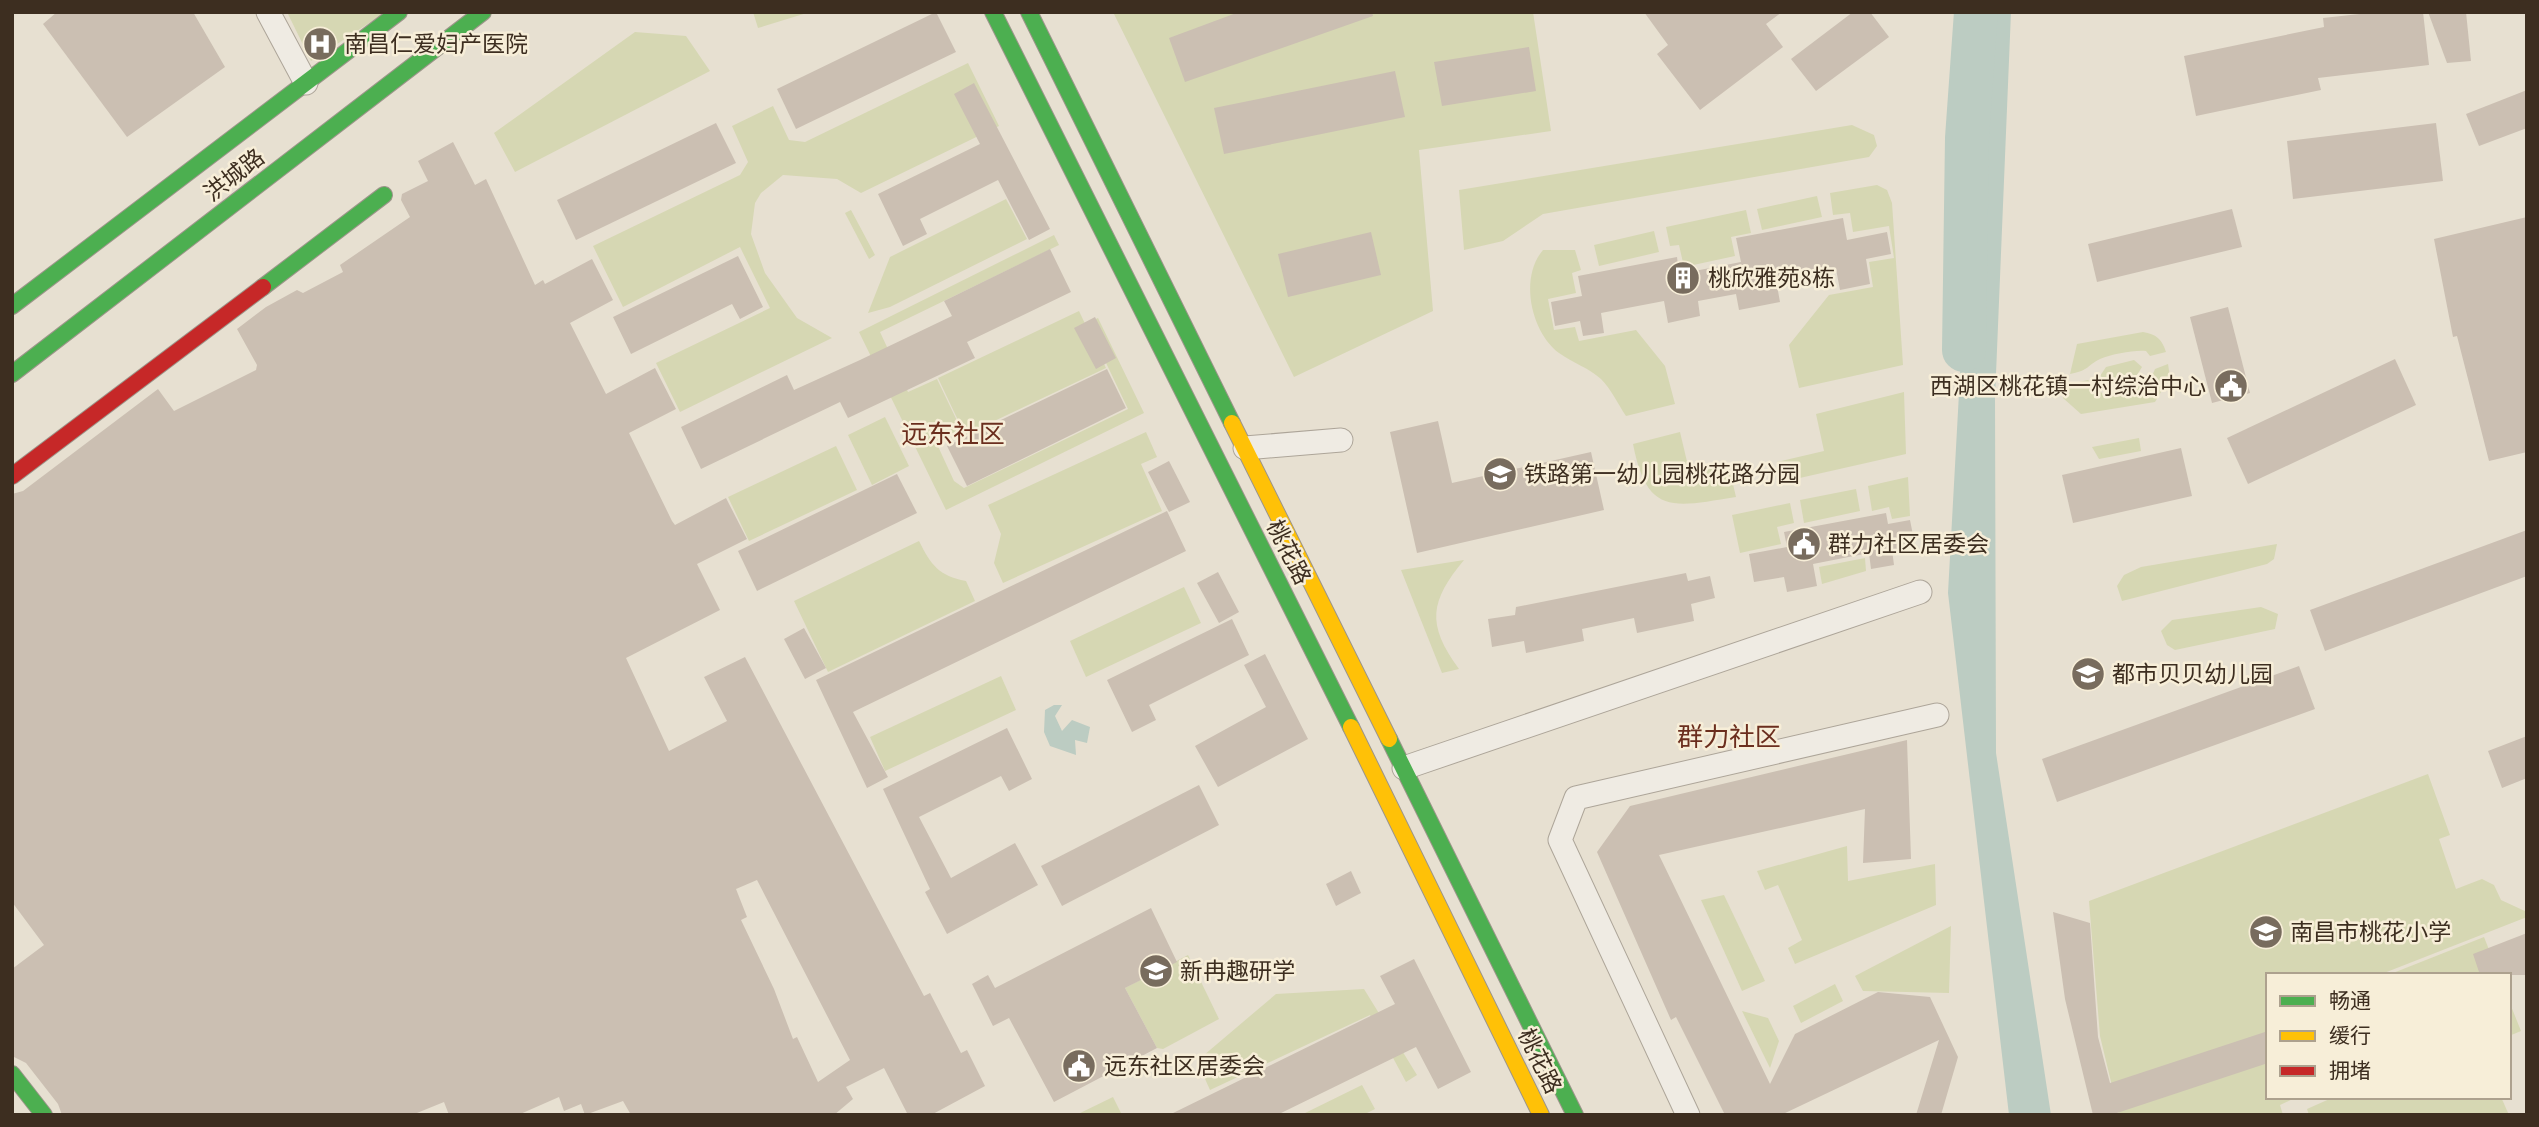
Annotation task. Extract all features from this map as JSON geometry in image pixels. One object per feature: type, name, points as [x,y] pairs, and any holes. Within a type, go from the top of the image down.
[{"type":"main road","name":"洪城路","points":[[12,306],[399,12]]},
{"type":"main road","name":"洪城路","points":[[12,374],[483,12]]},
{"type":"main road","name":"桃花路","points":[[993,12],[1411,847],[1541,1115]]},
{"type":"main road","name":"桃花路","points":[[1029,12],[1575,1115]]},
{"type":"main road","points":[[12,477],[384,195]]},
{"type":"main road","points":[[12,1074],[44,1115]]},
{"type":"street","points":[[268,12],[306,83]]},
{"type":"street","points":[[1245,447],[1341,440]]},
{"type":"street","points":[[1404,768],[1920,592]]},
{"type":"street","points":[[1688,1115],[1560,840],[1576,798],[1937,715]]},
{"type":"green space","name":"南昌仁爱妇产医院","points":[[287,12],[386,12],[311,61]]},
{"type":"green space","points":[[753,12],[810,12],[758,28]]},
{"type":"green space","points":[[1113,12],[1533,12],[1551,131],[1419,150],[1433,311],[1294,377]]},
{"type":"green space","points":[[635,32],[686,36],[710,71],[515,172],[494,133]]},
{"type":"green space","points":[[968,63],[999,126],[861,193],[837,179],[783,175],[761,193],[755,203],[751,234],[765,273],[797,318],[832,338],[680,412],[656,363],[770,308],[740,247],[623,307],[593,246],[740,175],[748,162],[732,126],[773,106],[789,140],[805,142]]},
{"type":"green space","points":[[1852,125],[1874,135],[1877,146],[1869,157],[1543,214],[1503,241],[1464,250],[1459,190]]},
{"type":"green space","points":[[1877,185],[1887,190],[1892,203],[1903,365],[1799,388],[1789,345],[1829,295],[1873,287],[1869,262],[1894,258],[1889,226],[1853,232],[1850,213],[1833,215],[1830,193]]},
{"type":"green space","points":[[1817,196],[1822,217],[1762,230],[1757,209]]},
{"type":"green space","points":[[1006,199],[1027,239],[890,307],[868,313],[890,257]]},
{"type":"green space","points":[[851,210],[875,255],[869,259],[845,213]]},
{"type":"green space","points":[[1746,210],[1751,233],[1731,237],[1735,256],[1684,267],[1679,245],[1670,246],[1666,227]]},
{"type":"green space","points":[[1654,231],[1659,252],[1599,266],[1594,245]]},
{"type":"green space","points":[[1054,235],[1059,245],[880,332],[908,392],[937,379],[961,429],[936,442],[954,481],[964,488],[1128,409],[1087,323],[1098,318],[1144,413],[946,510],[859,332]]},
{"type":"green space","points":[[1543,250],[1575,250],[1581,270],[1572,273],[1576,293],[1548,299],[1554,330],[1575,327],[1579,341],[1636,330],[1665,366],[1675,404],[1626,416],[1601,379],[1549,344],[1535,319],[1530,289],[1531,275]]},
{"type":"green space","points":[[1079,311],[1106,368],[965,435],[938,378]]},
{"type":"green space","points":[[2143,332],[2158,338],[2166,352],[2150,356],[2146,351],[2117,354],[2070,374],[2077,344]]},
{"type":"green space","points":[[2134,360],[2142,367],[2137,375],[2110,381],[2100,376],[2106,367]]},
{"type":"green space","points":[[2168,364],[2170,377],[2155,402],[2081,414],[2063,398],[2069,384],[2088,380],[2103,394],[2118,391],[2141,384],[2155,369]]},
{"type":"green space","points":[[1904,392],[1906,454],[1782,482],[1777,462],[1824,451],[1816,414]]},
{"type":"green space","points":[[885,417],[909,466],[872,485],[848,435]]},
{"type":"green space","points":[[1146,432],[1157,457],[1141,464],[1162,511],[1003,583],[994,563],[1001,534],[988,505]]},
{"type":"green space","points":[[1680,432],[1689,470],[1728,463],[1736,497],[1679,504],[1655,495],[1646,484],[1633,444]]},
{"type":"green space","points":[[2139,438],[2141,451],[2099,459],[2092,447]]},
{"type":"green space","points":[[836,446],[857,490],[749,541],[728,497]]},
{"type":"green space","points":[[1908,477],[1910,516],[1892,519],[1889,507],[1872,511],[1868,486]]},
{"type":"green space","points":[[1856,489],[1860,511],[1804,523],[1800,500]]},
{"type":"green space","points":[[1790,503],[1794,523],[1777,527],[1781,544],[1740,553],[1732,515]]},
{"type":"green space","points":[[919,541],[937,568],[949,576],[966,581],[975,601],[828,672],[794,601]]},
{"type":"green space","points":[[2277,544],[2274,559],[2267,564],[2122,601],[2117,586],[2124,575],[2141,567]]},
{"type":"green space","points":[[1865,558],[1866,571],[1822,584],[1819,567]]},
{"type":"green space","points":[[1464,560],[1444,588],[1436,613],[1441,639],[1459,669],[1442,673],[1401,570]]},
{"type":"green space","points":[[1184,587],[1201,623],[1086,677],[1070,641]]},
{"type":"green space","points":[[2261,607],[2278,614],[2275,629],[2175,650],[2167,645],[2161,631],[2172,620]]},
{"type":"green space","points":[[1001,676],[1016,710],[885,771],[870,737]]},
{"type":"green space","name":"南昌市桃花小学","points":[[2428,774],[2450,835],[2439,839],[2456,889],[2482,879],[2494,885],[2501,900],[2527,912],[2527,917],[2384,973],[2266,973],[2266,1099],[2293,1099],[2280,1105],[2283,1115],[2119,1115],[2100,1036],[2089,901]]},
{"type":"green space","points":[[1847,846],[1848,881],[1935,864],[1936,905],[1795,964],[1788,948],[1802,940],[1778,885],[1765,890],[1757,871]]},
{"type":"green space","points":[[1724,895],[1765,981],[1742,991],[1701,900]]},
{"type":"green space","points":[[1951,926],[1949,993],[1863,991],[1855,976]]},
{"type":"green space","points":[[2484,937],[2498,973],[2393,973]]},
{"type":"green space","points":[[1188,955],[1219,1019],[1163,1049],[1157,1048],[1125,988]]},
{"type":"green space","points":[[1835,984],[1843,1001],[1801,1023],[1793,1006]]},
{"type":"green space","points":[[1364,989],[1417,1075],[1406,1082],[1370,1015],[1210,1090],[1197,1061],[1276,994]]},
{"type":"green space","points":[[2511,1006],[2521,1031],[2511,1035]]},
{"type":"green space","points":[[1742,1011],[1768,1018],[1779,1041],[1770,1068]]},
{"type":"green space","points":[[1362,1085],[1375,1109],[1363,1115],[1301,1115]]},
{"type":"green space","points":[[1113,1097],[1122,1115],[1076,1115]]},
{"type":"green space","points":[[2330,1099],[2502,1099],[2509,1115],[2309,1115],[2307,1109]]},
{"type":"shaded area","points":[[1980,12],[2011,12],[1995,398],[1996,753],[2051,1115],[2009,1115],[1948,593]]},
{"type":"shaded area","points":[[1054,705],[1062,705],[1055,716],[1062,731],[1072,720],[1090,727],[1087,743],[1075,740],[1076,755],[1050,746],[1044,732],[1045,710]]},
{"type":"building","points":[[57,12],[193,12],[225,67],[127,137],[43,24]]},
{"type":"building","points":[[936,12],[956,52],[796,129],[777,89]]},
{"type":"building","points":[[1239,12],[1372,12],[1373,16],[1185,82],[1169,38]]},
{"type":"building","points":[[1644,12],[1782,12],[1766,24],[1783,47],[1700,110],[1657,54],[1668,45]]},
{"type":"building","points":[[1853,12],[1870,12],[1889,37],[1816,91],[1791,59]]},
{"type":"building","points":[[2378,12],[2423,12],[2429,65],[2318,78],[2321,90],[2196,116],[2184,56],[2324,27],[2323,18]]},
{"type":"building","points":[[2428,12],[2466,12],[2471,61],[2447,63]]},
{"type":"building","points":[[1529,47],[1536,91],[1442,106],[1434,62]]},
{"type":"building","points":[[1395,71],[1405,117],[1224,154],[1214,108]]},
{"type":"building","points":[[974,83],[1050,229],[1029,240],[998,180],[920,219],[927,234],[903,246],[878,194],[980,144],[954,94]]},
{"type":"building","points":[[2527,90],[2527,128],[2479,146],[2466,114]]},
{"type":"building","points":[[716,123],[736,163],[576,240],[557,200]]},
{"type":"building","points":[[2436,123],[2443,181],[2293,199],[2287,141]]},
{"type":"building","points":[[453,142],[475,185],[486,179],[535,285],[543,280],[545,284],[592,259],[613,300],[570,323],[606,394],[655,368],[676,409],[629,433],[672,521],[675,525],[726,498],[747,539],[697,564],[720,610],[626,658],[669,751],[727,721],[704,677],[745,657],[924,996],[930,993],[961,1053],[967,1050],[985,1086],[931,1115],[908,1115],[884,1068],[846,1087],[853,1099],[834,1115],[631,1115],[623,1101],[585,1115],[581,1104],[564,1111],[559,1097],[518,1115],[449,1115],[444,1102],[412,1115],[62,1115],[58,1104],[26,1063],[12,1056],[12,969],[44,945],[12,902],[12,494],[23,491],[158,389],[174,411],[256,370],[257,365],[237,329],[266,307],[297,290],[303,293],[343,272],[340,265],[410,217],[401,200],[402,194],[428,181],[418,161]],"holes":[[[757,880],[850,1060],[818,1082],[797,1037],[793,1039],[774,989],[741,920],[747,917],[736,889]]]},
{"type":"building","points":[[2232,209],[2242,247],[2097,282],[2088,244]]},
{"type":"building","points":[[2527,217],[2527,452],[2489,461],[2457,336],[2453,337],[2434,239]]},
{"type":"building","name":"桃欣雅苑8栋","points":[[1843,218],[1847,240],[1887,232],[1891,254],[1866,259],[1870,284],[1840,290],[1836,269],[1776,280],[1780,302],[1739,310],[1736,294],[1698,301],[1700,316],[1668,323],[1664,301],[1601,313],[1604,333],[1583,336],[1580,321],[1555,326],[1551,302],[1582,296],[1578,276],[1677,257],[1679,274],[1741,262],[1736,238]]},
{"type":"building","points":[[1371,232],[1381,275],[1288,297],[1278,254]]},
{"type":"building","points":[[1050,249],[1071,292],[967,342],[975,358],[848,418],[840,402],[701,469],[681,427],[787,375],[794,390],[952,316],[944,301]]},
{"type":"building","points":[[738,256],[763,307],[740,319],[732,304],[631,354],[613,317]]},
{"type":"building","points":[[2228,307],[2250,393],[2212,403],[2190,317]]},
{"type":"building","points":[[1095,317],[1116,358],[1096,369],[1074,328]]},
{"type":"building","points":[[2395,359],[2416,405],[2248,484],[2227,438]]},
{"type":"building","points":[[1107,369],[1126,408],[967,486],[947,446]]},
{"type":"building","points":[[1438,421],[1452,483],[1591,452],[1604,510],[1417,553],[1390,432]]},
{"type":"building","points":[[2181,448],[2192,496],[2073,523],[2062,475]]},
{"type":"building","points":[[1169,461],[1190,502],[1169,512],[1148,472]]},
{"type":"building","points":[[897,474],[917,513],[757,591],[738,551]]},
{"type":"building","points":[[1167,511],[1186,551],[853,712],[888,777],[867,788],[816,680]]},
{"type":"building","points":[[1886,513],[1888,524],[1910,520],[1915,545],[1892,550],[1894,565],[1871,569],[1869,553],[1813,564],[1817,586],[1787,592],[1784,577],[1754,582],[1749,554],[1787,547],[1784,532]]},
{"type":"building","points":[[2527,530],[2527,576],[2325,651],[2310,610]]},
{"type":"building","points":[[1218,572],[1239,612],[1219,623],[1197,583]]},
{"type":"building","points":[[1686,573],[1688,581],[1710,576],[1715,598],[1691,604],[1694,621],[1637,633],[1634,618],[1582,629],[1584,641],[1526,653],[1524,641],[1492,647],[1488,619],[1515,615],[1516,607]]},
{"type":"building","points":[[1232,619],[1249,655],[1149,705],[1156,720],[1132,732],[1107,680]]},
{"type":"building","points":[[804,628],[826,668],[805,679],[784,639]]},
{"type":"building","points":[[1265,654],[1308,739],[1218,787],[1195,746],[1266,707],[1244,665]]},
{"type":"building","points":[[2299,666],[2315,709],[2057,802],[2042,759]]},
{"type":"building","points":[[1007,728],[1032,779],[1009,791],[1001,776],[919,817],[951,878],[1015,843],[1038,885],[947,934],[925,892],[930,889],[883,789]]},
{"type":"building","points":[[2527,736],[2527,778],[2502,788],[2488,751]]},
{"type":"building","points":[[1907,740],[1911,859],[1863,863],[1865,809],[1659,855],[1770,1084],[1795,1034],[1878,992],[1930,997],[1958,1057],[1941,1115],[1916,1115],[1939,1040],[1781,1115],[1725,1115],[1676,1017],[1671,1020],[1597,852],[1630,806]]},
{"type":"building","points":[[1199,785],[1219,825],[1062,906],[1041,866]]},
{"type":"building","points":[[1351,871],[1361,893],[1336,906],[1326,884]]},
{"type":"building","points":[[1151,908],[1177,962],[1125,988],[1157,1048],[1054,1102],[1009,1018],[993,1026],[972,984],[988,975],[995,988]]},
{"type":"building","points":[[2053,912],[2090,923],[2098,1037],[2110,1083],[2266,1032],[2266,1064],[2111,1115],[2093,1115],[2065,999]]},
{"type":"building","points":[[2527,933],[2527,975],[2479,973],[2473,954]]},
{"type":"building","points":[[1414,959],[1471,1072],[1438,1089],[1416,1047],[1277,1115],[1169,1115],[1395,1004],[1380,976]]},
{"type":"waterway","points":[[1964,350],[1967,138],[1976,12]]},
{"type":"traffic: fast","points":[[12,306],[399,12]]},
{"type":"traffic: fast","points":[[12,374],[483,12]]},
{"type":"traffic: fast","points":[[993,12],[1351,727]]},
{"type":"traffic: fast","points":[[1029,12],[1232,423]]},
{"type":"traffic: fast","points":[[263,287],[384,195]]},
{"type":"traffic: fast","points":[[1389,739],[1575,1115]]},
{"type":"traffic: fast","points":[[12,1074],[44,1115]]},
{"type":"traffic: slow","points":[[1232,423],[1389,739]]},
{"type":"traffic: slow","points":[[1351,727],[1541,1115]]},
{"type":"traffic: jam","points":[[12,476],[263,287]]},
{"type":"place","name":"南昌仁爱妇产医院","points":[[320,44]]},
{"type":"place","name":"桃欣雅苑8栋","points":[[1683,278]]},
{"type":"place","name":"西湖区桃花镇一村综治中心","points":[[2231,386]]},
{"type":"place","name":"铁路第一幼儿园桃花路分园","points":[[1500,474]]},
{"type":"place","name":"群力社区居委会","points":[[1804,544]]},
{"type":"place","name":"都市贝贝幼儿园","points":[[2088,674]]},
{"type":"place","name":"南昌市桃花小学","points":[[2266,932]]},
{"type":"place","name":"新冉趣研学","points":[[1156,971]]},
{"type":"place","name":"远东社区居委会","points":[[1079,1066]]},
{"type":"district","name":"远东社区","points":[[953,434]]},
{"type":"district","name":"群力社区","points":[[1729,737]]}]
